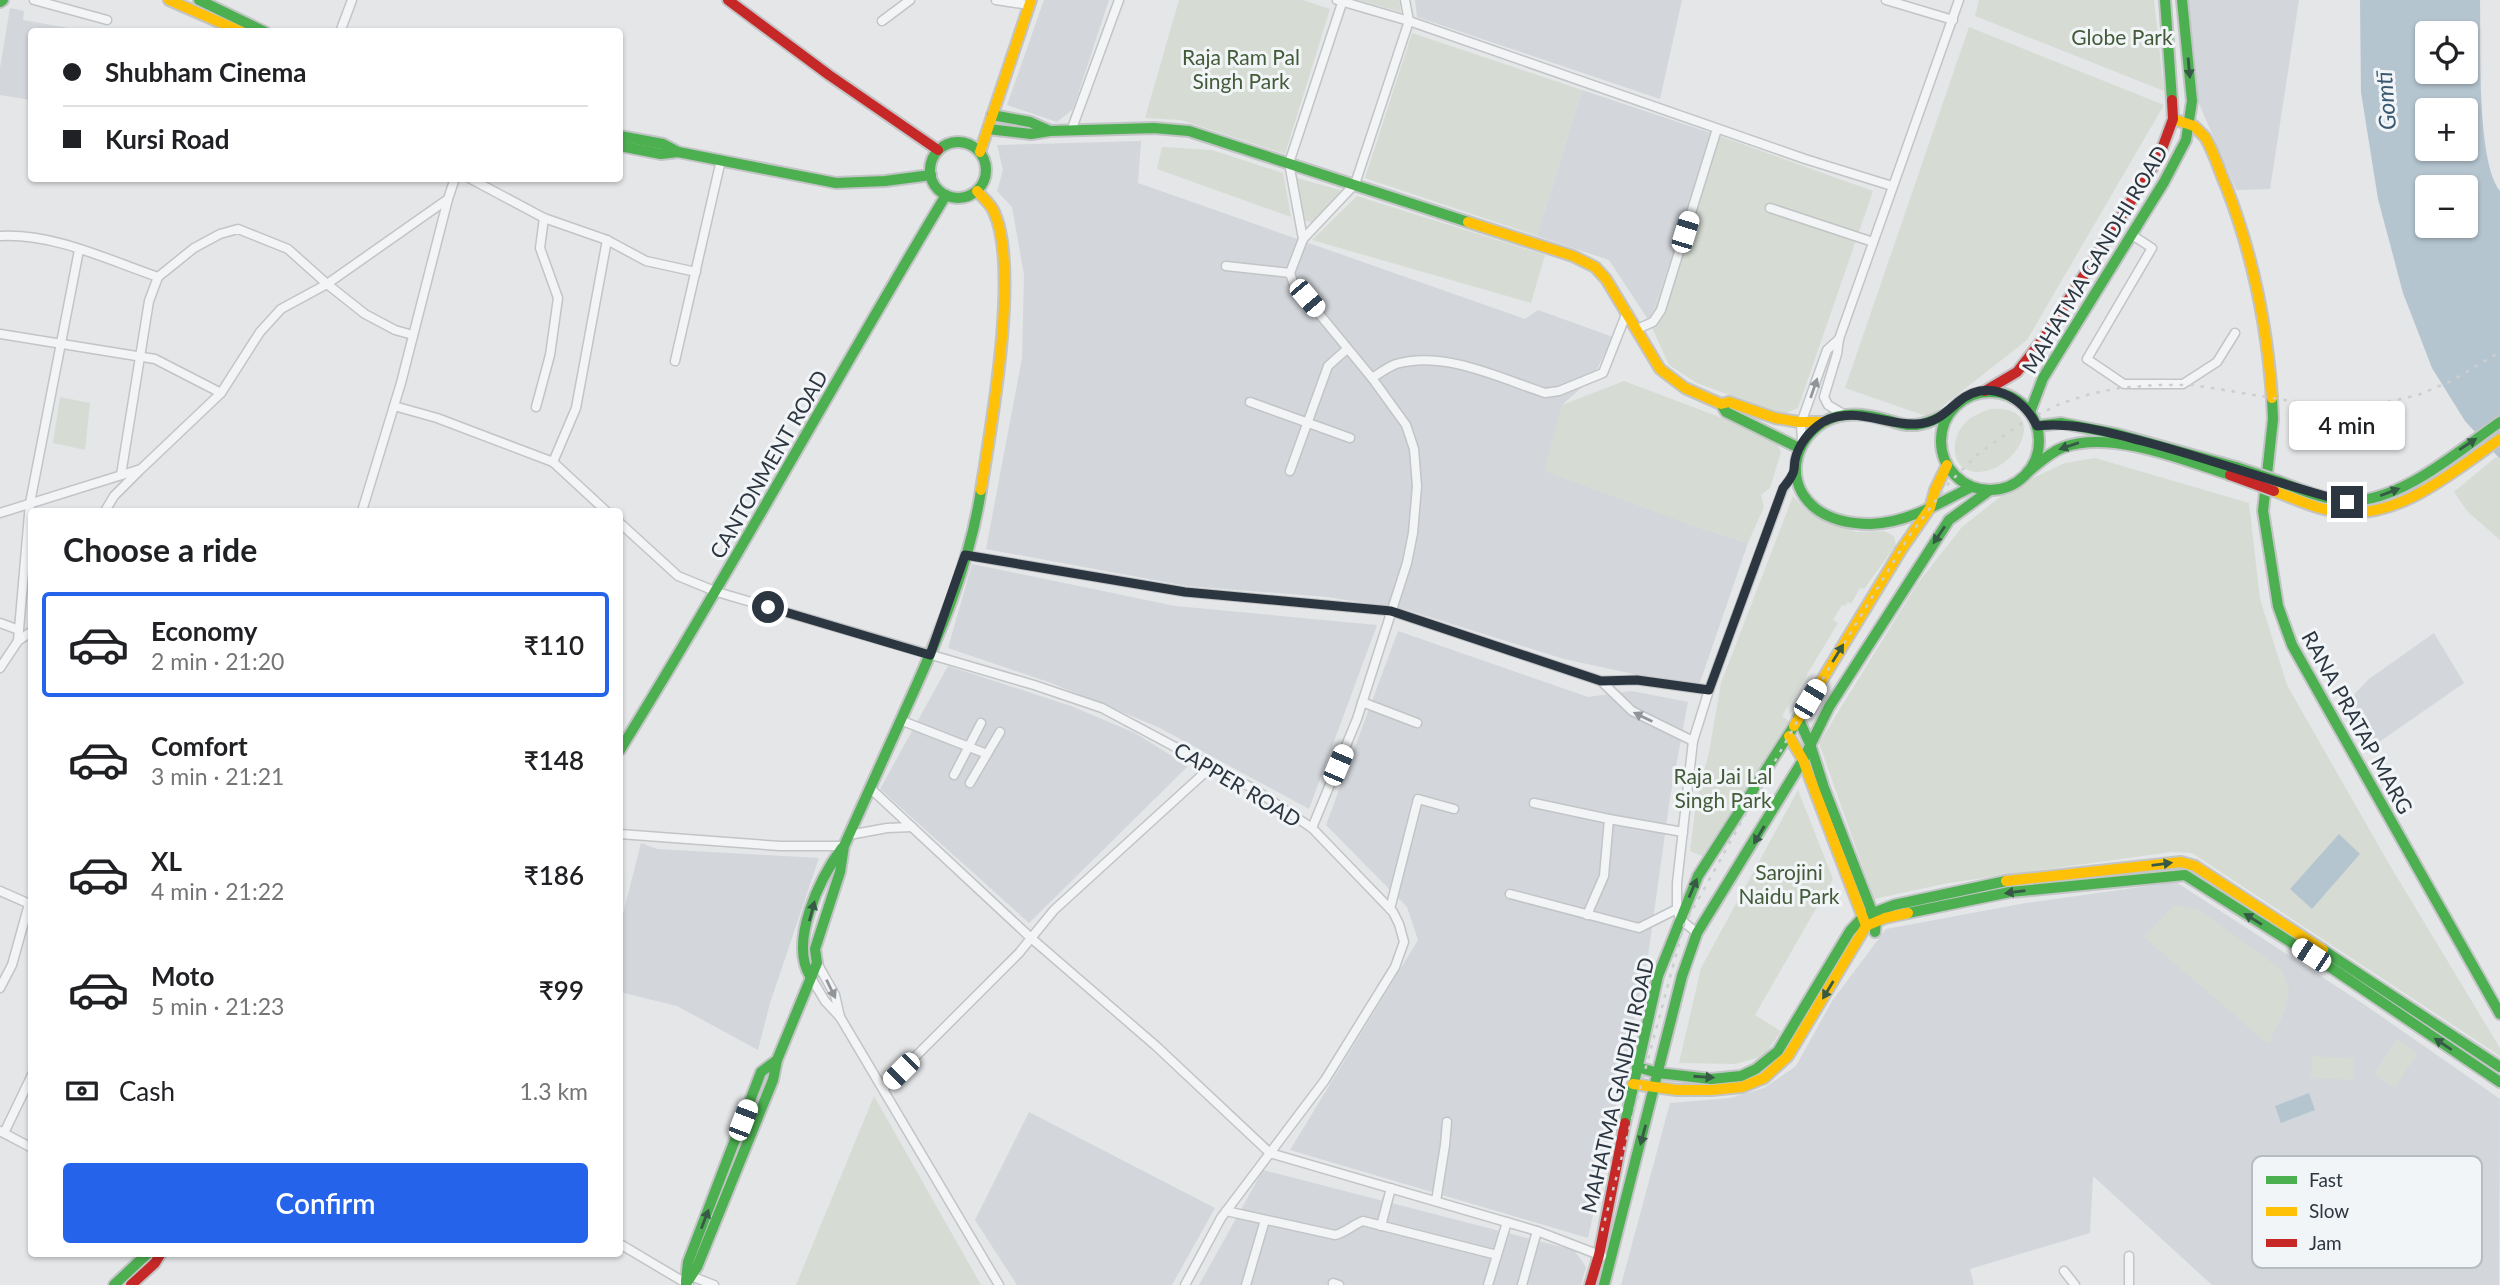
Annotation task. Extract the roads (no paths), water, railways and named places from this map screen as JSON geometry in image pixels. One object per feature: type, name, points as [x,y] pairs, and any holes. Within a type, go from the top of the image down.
[{"type":"street","points":[[34,0],[107,20]]},
{"type":"street","points":[[169,0],[234,28]]},
{"type":"street","points":[[199,0],[257,28]]},
{"type":"street","points":[[342,28],[352,0]]},
{"type":"street","points":[[728,0],[829,75],[938,150]]},
{"type":"street","points":[[882,21],[910,0]]},
{"type":"street","points":[[980,152],[1030,3],[996,0]]},
{"type":"street","points":[[1071,131],[1119,0]]},
{"type":"street","points":[[1303,239],[1289,163],[1341,0],[1409,21],[1805,159],[1892,186]]},
{"type":"street","points":[[1312,828],[1363,702],[1407,564],[1417,486],[1414,449],[1406,425],[1372,377],[1293,282],[1290,273],[1303,239],[1355,184],[1409,21],[1405,0]]},
{"type":"street","points":[[1886,0],[1953,20]]},
{"type":"street","points":[[1959,0],[1839,339],[1824,397],[1828,405],[1845,415],[1904,425],[1927,424],[1948,413],[1965,398],[1985,391],[2002,393],[2017,400],[2030,412],[2037,426],[2039,442],[2036,458],[2028,472]]},
{"type":"street","name":"MAHATMA GANDHI ROAD","points":[[1985,391],[2017,372],[2044,338],[2159,157],[2173,119],[2165,0]]},
{"type":"street","name":"MAHATMA GANDHI ROAD","points":[[2030,412],[2043,378],[2132,235],[2186,140],[2192,101],[2182,0]]},
{"type":"street","points":[[992,115],[1030,122],[1050,131]]},
{"type":"street","points":[[2173,119],[2190,123]]},
{"type":"street","name":"RANA PRATAP MARG","points":[[2190,123],[2202,131],[2225,181],[2243,229],[2258,286],[2269,358],[2273,419],[2263,511],[2271,573],[2287,632],[2350,754],[2500,1014]]},
{"type":"street","points":[[988,129],[1031,134],[1154,128],[1189,131],[1573,256],[1595,267],[1627,312],[1660,369],[1685,388],[1721,404],[1726,412],[1801,445]]},
{"type":"street","points":[[1637,329],[1653,322],[1661,310],[1717,129]]},
{"type":"street","points":[[623,137],[663,144],[678,152]]},
{"type":"street","points":[[961,142],[980,152],[986,171],[983,183],[977,191],[967,197],[955,198],[936,187],[931,175],[933,157],[938,150],[950,143],[961,142]]},
{"type":"street","points":[[623,147],[661,154],[678,152],[836,183],[885,181],[931,175]]},
{"type":"street","points":[[675,361],[721,160]]},
{"type":"street","points":[[363,508],[394,406],[454,182]]},
{"type":"street","points":[[476,182],[544,218],[607,240],[646,261],[696,272]]},
{"type":"street","points":[[977,191],[994,211],[1003,248],[1004,299],[994,406],[979,505],[965,555],[930,655],[844,846],[830,864],[815,900],[802,951],[804,966],[825,1002],[840,1017],[999,1285]]},
{"type":"street","name":"CANTONMENT ROAD","points":[[623,746],[717,592],[909,254],[946,195]]},
{"type":"street","points":[[107,508],[114,496],[220,393],[260,332],[281,309],[327,284],[448,199]]},
{"type":"street","points":[[1770,208],[1873,242]]},
{"type":"street","points":[[536,407],[550,355],[558,298],[540,247],[544,218]]},
{"type":"street","points":[[121,475],[149,301],[158,277],[194,248],[220,234],[238,229],[288,249],[365,314],[395,330],[413,335]]},
{"type":"street","points":[[0,236],[21,235],[79,250],[158,277]]},
{"type":"street","points":[[2132,235],[2152,248],[2087,359],[2124,384],[2183,384],[2217,362],[2235,333]]},
{"type":"street","points":[[553,462],[576,408],[607,240]]},
{"type":"street","points":[[30,508],[79,250]]},
{"type":"street","points":[[1226,266],[1290,273]]},
{"type":"street","points":[[1372,377],[1393,365],[1416,360],[1446,361],[1545,393],[1559,391],[1603,373],[1627,312]]},
{"type":"street","points":[[0,334],[155,359],[220,393]]},
{"type":"street","points":[[1801,445],[1801,423],[1827,350],[1839,339]]},
{"type":"street","points":[[1290,471],[1328,366],[1347,349]]},
{"type":"street","points":[[1250,402],[1350,438]]},
{"type":"street","points":[[1721,404],[1729,402],[1801,423],[1823,422],[1845,415]]},
{"type":"street","points":[[394,406],[437,418],[553,462],[603,508]]},
{"type":"street","points":[[1948,413],[1942,425],[1940,439],[1947,465],[1957,478],[1970,486],[1990,491],[2017,482],[2063,447],[2087,441],[2103,441],[2233,471]]},
{"type":"street","points":[[1823,422],[1811,431],[1801,445],[1795,458],[1794,473],[1802,495],[1829,517],[1874,524],[1895,520],[1930,508],[1970,486]]},
{"type":"street","points":[[2037,426],[2061,423],[2117,434],[2276,486],[2347,502],[2373,499],[2399,489],[2500,422]]},
{"type":"street","points":[[2276,486],[2310,504],[2349,514],[2375,511],[2400,502],[2444,477],[2500,439]]},
{"type":"street","name":"MAHATMA GANDHI ROAD","points":[[1590,1285],[1599,1255],[1633,1084],[1658,976],[1678,914],[1706,862],[1790,736],[1798,718],[1930,508],[1935,489],[1947,465]]},
{"type":"street","points":[[0,513],[141,469]]},
{"type":"street","points":[[1697,933],[1678,914],[1683,832],[1693,741],[1783,488],[1794,473]]},
{"type":"street","name":"MAHATMA GANDHI ROAD","points":[[1604,1285],[1656,1088],[1682,976],[1697,933],[1804,760],[1829,707],[1949,520],[1990,491]]},
{"type":"street","points":[[1895,520],[1908,540]]},
{"type":"street","points":[[18,641],[28,526]]},
{"type":"street","name":"CAPPER ROAD","points":[[623,526],[678,576],[717,592],[1034,685],[1102,708],[1254,789],[1312,828],[1390,909],[1399,924],[1404,942],[1395,967],[1325,1080],[1226,1211],[1185,1285]]},
{"type":"street","points":[[965,555],[1185,592],[1391,611],[1601,681],[1637,680],[1709,690]]},
{"type":"street","points":[[0,622],[19,630]]},
{"type":"street","points":[[0,668],[18,641],[28,634]]},
{"type":"street","points":[[1601,681],[1632,711],[1693,741]]},
{"type":"street","points":[[1363,702],[1417,723]]},
{"type":"street","points":[[1798,718],[1810,744],[1869,919]]},
{"type":"street","points":[[900,720],[987,754]]},
{"type":"street","points":[[954,775],[981,723]]},
{"type":"street","points":[[970,783],[1000,732]]},
{"type":"street","points":[[1790,736],[1804,760],[1869,919]]},
{"type":"street","points":[[883,1089],[1019,953],[1054,910],[1212,766]]},
{"type":"street","points":[[870,788],[1031,938],[1156,1046],[1270,1153],[1537,1231],[1611,1260]]},
{"type":"street","points":[[1390,909],[1418,799],[1454,809]]},
{"type":"street","points":[[1534,803],[1683,832]]},
{"type":"street","points":[[1587,915],[1604,876],[1609,819]]},
{"type":"street","points":[[849,835],[887,828],[912,827]]},
{"type":"street","points":[[623,834],[780,846],[844,846]]},
{"type":"street","points":[[840,1017],[835,995],[817,963],[815,949],[840,872],[844,846]]},
{"type":"street","points":[[1637,1067],[1658,1073],[1711,1079],[1741,1076],[1756,1069],[1778,1051],[1850,931],[1894,905],[2003,881],[2181,862],[2195,866],[2500,1067]]},
{"type":"street","points":[[1633,1084],[1656,1088],[1730,1090],[1755,1083],[1771,1074],[1788,1056],[1869,919],[2010,892],[2168,874],[2185,875],[2333,969],[2500,1082]]},
{"type":"street","points":[[0,891],[28,903]]},
{"type":"street","points":[[1510,894],[1639,928],[1678,914]]},
{"type":"street","points":[[0,988],[12,965],[28,911]]},
{"type":"street","points":[[688,1282],[688,1262],[761,1072],[777,1060],[817,963]]},
{"type":"street","points":[[28,1083],[2,1132],[28,1146]]},
{"type":"street","points":[[1436,1201],[1447,1122]]},
{"type":"street","points":[[1381,1226],[1391,1188]]},
{"type":"street","points":[[1226,1211],[1335,1235],[1363,1221],[1497,1255]]},
{"type":"street","points":[[1247,1285],[1265,1220]]},
{"type":"street","points":[[1488,1285],[1507,1222]]},
{"type":"street","points":[[1522,1285],[1537,1231]]},
{"type":"street","points":[[623,1246],[688,1282],[715,1285]]},
{"type":"street","points":[[2129,1256],[2129,1285]]},
{"type":"street","points":[[114,1285],[144,1257]]},
{"type":"street","points":[[131,1285],[159,1257]]},
{"type":"street","points":[[2064,1271],[2075,1285]]},
{"type":"water","name":"Gomtī","points":[[2360,0],[2480,0],[2483,128],[2492,176],[2500,191],[2500,459],[2465,421],[2432,368],[2403,293],[2378,199],[2361,92]]},
{"type":"water","points":[[2339,834],[2360,854],[2312,909],[2290,889]]},
{"type":"water","points":[[2309,1093],[2315,1110],[2281,1123],[2275,1106]]},
{"type":"railway","points":[[1602,1231],[1684,925],[1799,718],[1909,536],[1949,483],[1978,454],[2025,421],[2062,403],[2119,388],[2193,385],[2328,407],[2383,403],[2418,395],[2451,381],[2500,352]]},
{"type":"park label","name":"Globe Park","points":[[2122,36]]},
{"type":"park label","name":"Raja Ram Pal Singh Park","points":[[1241,68]]},
{"type":"park label","name":"Raja Jai Lal Singh Park","points":[[1723,787]]},
{"type":"park label","name":"Sarojini Naidu Park","points":[[1789,883]]}]
